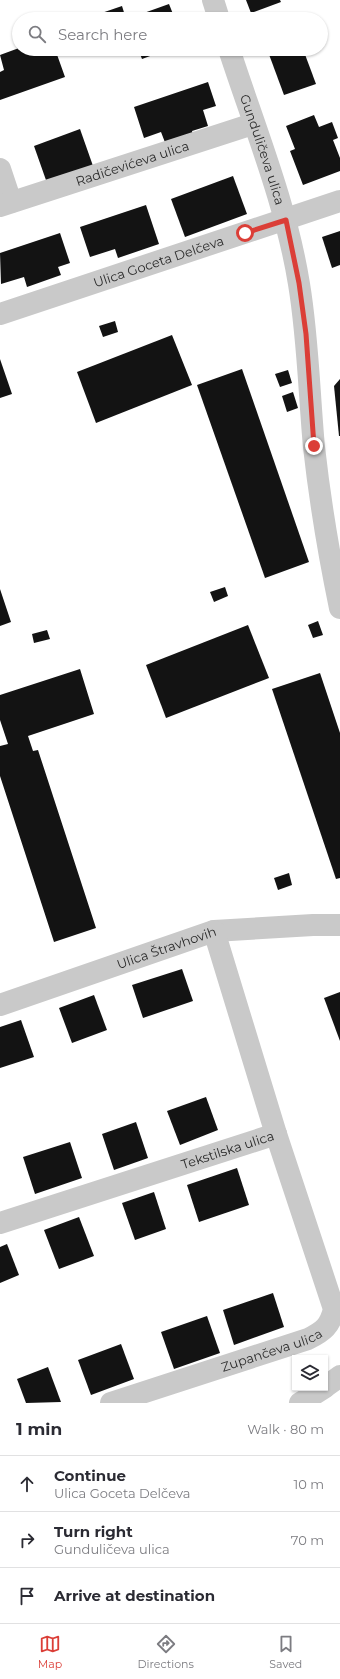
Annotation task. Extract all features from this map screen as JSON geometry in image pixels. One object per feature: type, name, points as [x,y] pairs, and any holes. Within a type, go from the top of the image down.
[{"type":"street","points":[[213,0],[217,12]]},
{"type":"street","name":"Gunduličeva ulica","points":[[231,56],[286,220],[299,283],[305,327],[315,454],[327,543],[340,608]]},
{"type":"street","name":"Radičevićeva ulica","points":[[0,168],[6,204],[253,124]]},
{"type":"street","name":"Ulica Goceta Delčeva","points":[[0,314],[340,201]]},
{"type":"street","name":"Ulica Štravhovih","points":[[1,1000],[214,931],[312,925],[340,925]]},
{"type":"street","name":"Tekstilska ulica","points":[[0,1223],[276,1134],[214,931]]},
{"type":"street","name":"Zupančeva ulica","points":[[111,1403],[308,1339],[321,1333],[331,1322],[334,1309],[276,1134]]},
{"type":"street","points":[[328,1385],[340,1376]]},
{"type":"street","points":[[300,1403],[319,1391]]},
{"type":"building","points":[[246,0],[280,0],[281,2],[254,12],[251,12]]},
{"type":"building","points":[[169,4],[172,12],[147,12]]},
{"type":"building","points":[[122,6],[124,12],[104,12]]},
{"type":"building","points":[[12,51],[12,56],[58,56],[65,77],[0,100],[0,72],[4,70],[0,55]]},
{"type":"building","points":[[141,56],[150,56],[142,59]]},
{"type":"building","points":[[270,56],[306,56],[316,84],[284,95]]},
{"type":"building","points":[[208,82],[216,106],[203,110],[208,126],[192,131],[193,135],[166,145],[161,132],[144,138],[134,107]]},
{"type":"building","points":[[314,115],[319,127],[332,122],[338,138],[333,140],[340,158],[340,171],[303,185],[290,151],[295,149],[286,126]]},
{"type":"building","points":[[80,129],[93,166],[47,183],[34,146]]},
{"type":"building","points":[[233,176],[247,214],[185,237],[171,199]]},
{"type":"building","points":[[146,205],[159,244],[118,258],[115,249],[90,257],[80,227]]},
{"type":"building","points":[[340,231],[340,265],[332,268],[322,237]]},
{"type":"building","points":[[60,233],[70,263],[58,267],[61,275],[27,287],[24,277],[1,284],[0,253]]},
{"type":"building","points":[[115,321],[118,332],[103,337],[99,326]]},
{"type":"building","points":[[172,335],[192,385],[96,423],[77,372]]},
{"type":"building","points":[[0,359],[12,394],[0,398]]},
{"type":"building","points":[[242,369],[309,562],[265,578],[197,385]]},
{"type":"building","points":[[288,370],[292,383],[280,387],[275,374]]},
{"type":"building","points":[[340,379],[340,436],[339,436],[334,386]]},
{"type":"building","points":[[293,392],[298,408],[287,412],[282,396]]},
{"type":"building","points":[[225,587],[228,596],[214,602],[210,592]]},
{"type":"building","points":[[0,589],[11,622],[0,626]]},
{"type":"building","points":[[318,621],[323,635],[313,638],[308,625]]},
{"type":"building","points":[[248,625],[269,678],[166,718],[146,665]]},
{"type":"building","points":[[47,630],[50,639],[34,643],[32,634]]},
{"type":"building","points":[[80,669],[94,714],[28,736],[33,751],[38,750],[96,928],[54,942],[0,776],[0,746],[8,744],[0,720],[0,695]]},
{"type":"building","points":[[320,673],[340,733],[340,878],[336,879],[272,689]]},
{"type":"building","points":[[289,873],[292,885],[278,890],[274,878]]},
{"type":"building","points":[[182,969],[193,1001],[143,1018],[132,985]]},
{"type":"building","points":[[340,992],[340,1041],[324,998]]},
{"type":"building","points":[[94,995],[107,1030],[72,1043],[59,1008]]},
{"type":"building","points":[[21,1020],[34,1057],[0,1068],[0,1027]]},
{"type":"building","points":[[206,1097],[218,1130],[180,1145],[167,1111]]},
{"type":"building","points":[[136,1122],[148,1158],[114,1170],[102,1134]]},
{"type":"building","points":[[70,1142],[82,1178],[35,1194],[23,1157]]},
{"type":"building","points":[[237,1168],[249,1205],[199,1222],[187,1185]]},
{"type":"building","points":[[154,1192],[166,1229],[135,1240],[122,1203]]},
{"type":"building","points":[[79,1217],[94,1256],[59,1269],[44,1230]]},
{"type":"building","points":[[7,1244],[19,1275],[0,1283],[0,1247]]},
{"type":"building","points":[[273,1293],[284,1327],[234,1345],[223,1310]]},
{"type":"building","points":[[207,1316],[220,1353],[174,1369],[161,1332]]},
{"type":"building","points":[[121,1344],[134,1379],[91,1395],[78,1360]]},
{"type":"building","points":[[48,1367],[61,1402],[26,1403],[17,1379]]},
{"type":"route","points":[[245,233],[286,220],[299,283],[306,334],[314,446]]}]
